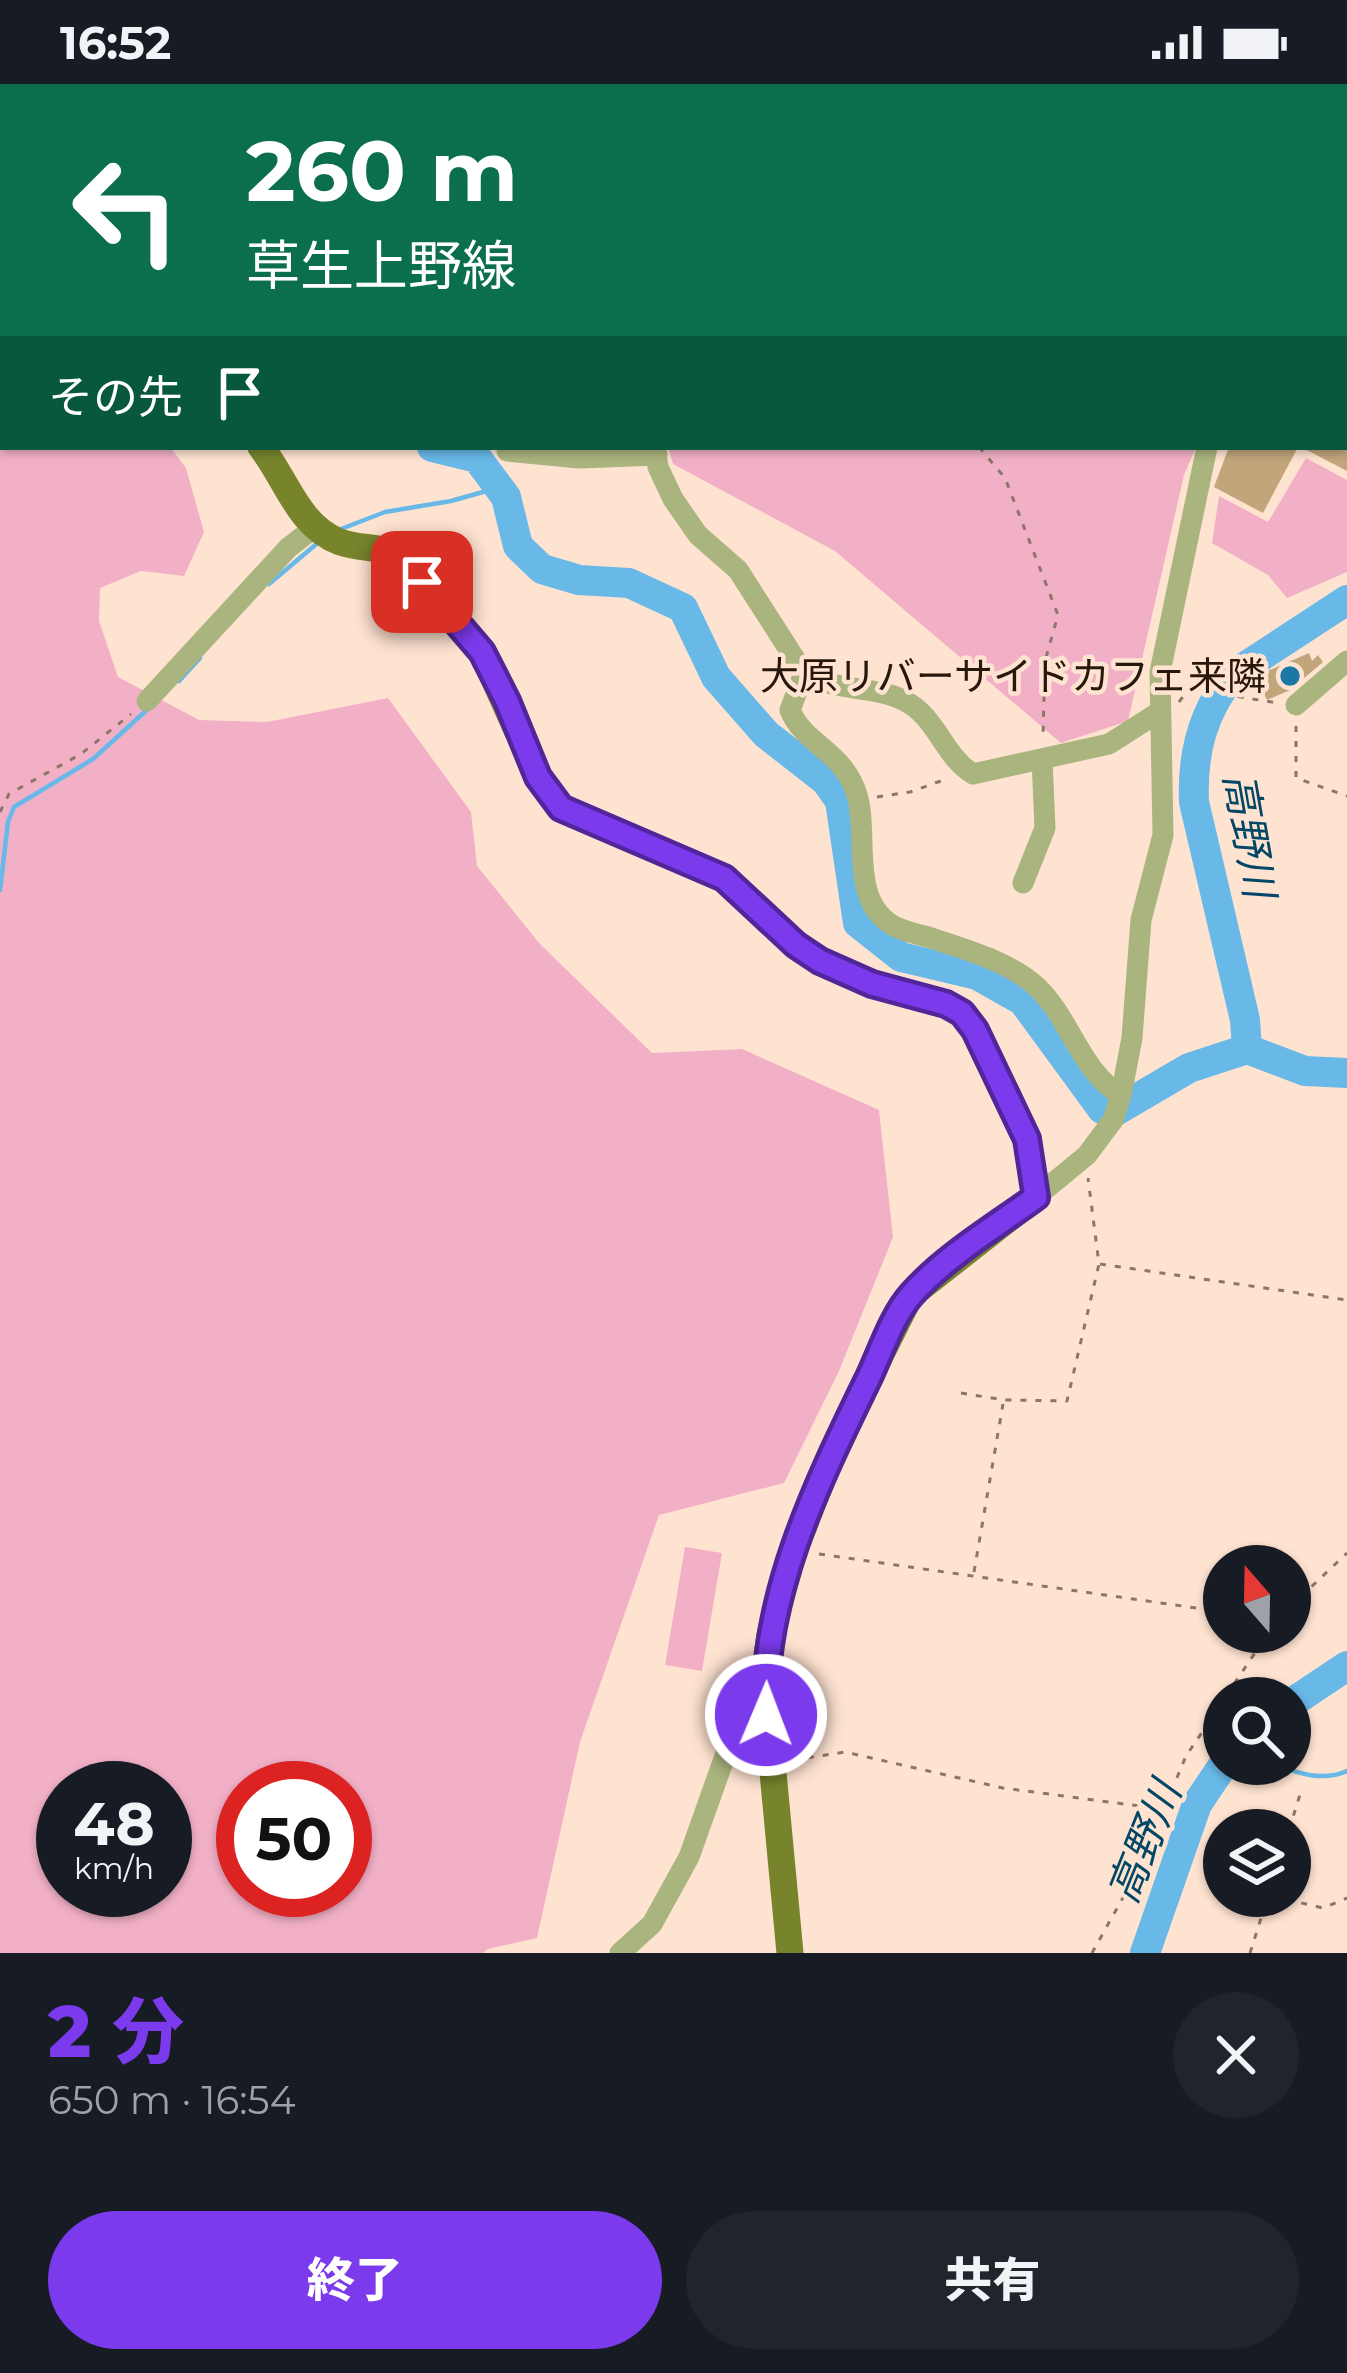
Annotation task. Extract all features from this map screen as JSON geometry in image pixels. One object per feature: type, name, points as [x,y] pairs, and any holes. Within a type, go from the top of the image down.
[{"type":"main road","points":[[263,450],[303,516],[339,542],[385,549],[406,562],[482,652],[538,777],[561,808],[724,878],[820,961],[872,984],[946,1004],[962,1013],[975,1030],[1027,1139],[1036,1197],[910,1296],[835,1446],[794,1551],[770,1635],[764,1677],[790,1953]]},
{"type":"street","points":[[1036,1197],[1087,1155],[1113,1120],[1121,1095],[1132,1038],[1141,920],[1163,835],[1160,672],[1206,450]]},
{"type":"street","points":[[507,452],[579,458],[656,451],[673,500],[698,535],[738,570],[804,673],[818,681],[883,692],[906,701],[930,718],[959,766],[973,774],[1108,745],[1159,712]]},
{"type":"street","points":[[147,701],[288,548],[315,526]]},
{"type":"street","points":[[1296,705],[1347,661]]},
{"type":"street","points":[[804,673],[790,710],[797,727],[827,748],[848,772],[859,799],[863,874],[875,905],[890,925],[1027,977],[1054,1003],[1106,1086],[1121,1095]]},
{"type":"street","points":[[1023,883],[1045,828],[1042,759]]},
{"type":"street","points":[[620,1953],[652,1924],[688,1857],[730,1742],[766,1715]]},
{"type":"path","points":[[982,450],[1005,478],[1058,615],[1046,661],[1042,759]]},
{"type":"path","points":[[1159,712],[1176,707],[1196,679],[1205,679],[1234,696],[1296,705],[1296,778],[1347,796]]},
{"type":"path","points":[[0,812],[9,794],[81,754],[147,701]]},
{"type":"path","points":[[859,799],[910,792],[968,770]]},
{"type":"path","points":[[961,1394],[1067,1401],[1099,1264],[1087,1155]]},
{"type":"path","points":[[1099,1264],[1347,1300]]},
{"type":"path","points":[[974,1574],[1004,1400]]},
{"type":"path","points":[[794,1551],[1203,1609]]},
{"type":"path","points":[[1311,1587],[1347,1553]]},
{"type":"path","points":[[1092,1953],[1139,1869],[1186,1756],[1203,1731]]},
{"type":"path","points":[[770,1748],[794,1760],[845,1752],[1003,1788],[1162,1809]]},
{"type":"path","points":[[1295,1809],[1302,1788]]},
{"type":"path","points":[[1311,1905],[1323,1908],[1347,1898]]},
{"type":"path","points":[[1250,1953],[1263,1917]]},
{"type":"shaded area","points":[[0,450],[172,450],[186,468],[204,532],[184,576],[141,571],[100,588],[99,621],[118,677],[199,720],[267,722],[388,698],[471,812],[477,866],[540,944],[652,1053],[742,1049],[879,1110],[893,1237],[839,1371],[784,1483],[659,1515],[580,1742],[537,1938],[483,1953],[0,1953]]},
{"type":"shaded area","points":[[669,450],[1195,450],[1184,475],[1128,721],[1061,743],[835,551],[673,464]]},
{"type":"shaded area","points":[[1306,458],[1347,480],[1347,572],[1287,598],[1268,575],[1212,543],[1219,496],[1268,522]]},
{"type":"shaded area","points":[[685,1547],[722,1553],[702,1671],[665,1665]]},
{"type":"building","points":[[1228,450],[1296,450],[1263,513],[1214,487]]},
{"type":"building","points":[[1307,450],[1347,450],[1347,471]]},
{"type":"building","name":"大原リバーサイドカフェ来隣","points":[[1309,653],[1312,661],[1318,655],[1323,662],[1290,690],[1267,700],[1256,676]]},
{"type":"waterway","points":[[444,450],[477,458],[506,497],[518,546],[542,569],[579,580],[629,583],[683,608],[716,677],[766,734],[826,781],[840,801],[858,923],[901,957],[977,975],[1023,1001],[1102,1109],[1114,1112],[1189,1068],[1247,1049]]},
{"type":"waterway","points":[[341,529],[385,512],[497,488]]},
{"type":"waterway","points":[[269,584],[320,541]]},
{"type":"waterway","name":"高野川","points":[[1247,1049],[1245,1020],[1194,802],[1197,750],[1214,703],[1234,674],[1347,600]]},
{"type":"waterway","points":[[179,681],[200,658]]},
{"type":"waterway","points":[[0,890],[14,807],[93,759],[149,708]]},
{"type":"waterway","name":"高野川","points":[[1247,1049],[1305,1071],[1347,1073]]},
{"type":"waterway","name":"高野川","points":[[1311,1690],[1347,1666]]},
{"type":"waterway","points":[[1311,1775],[1347,1771]]},
{"type":"waterway","name":"高野川","points":[[1145,1953],[1197,1804],[1210,1785]]},
{"type":"place","name":"大原リバーサイドカフェ来隣","points":[[1290,676]]},
{"type":"route","points":[[422,582],[482,652],[538,777],[561,808],[724,878],[820,961],[872,984],[946,1004],[962,1013],[975,1030],[1027,1139],[1036,1197],[910,1296],[835,1446],[794,1551],[770,1635],[764,1677],[766,1715]]}]
